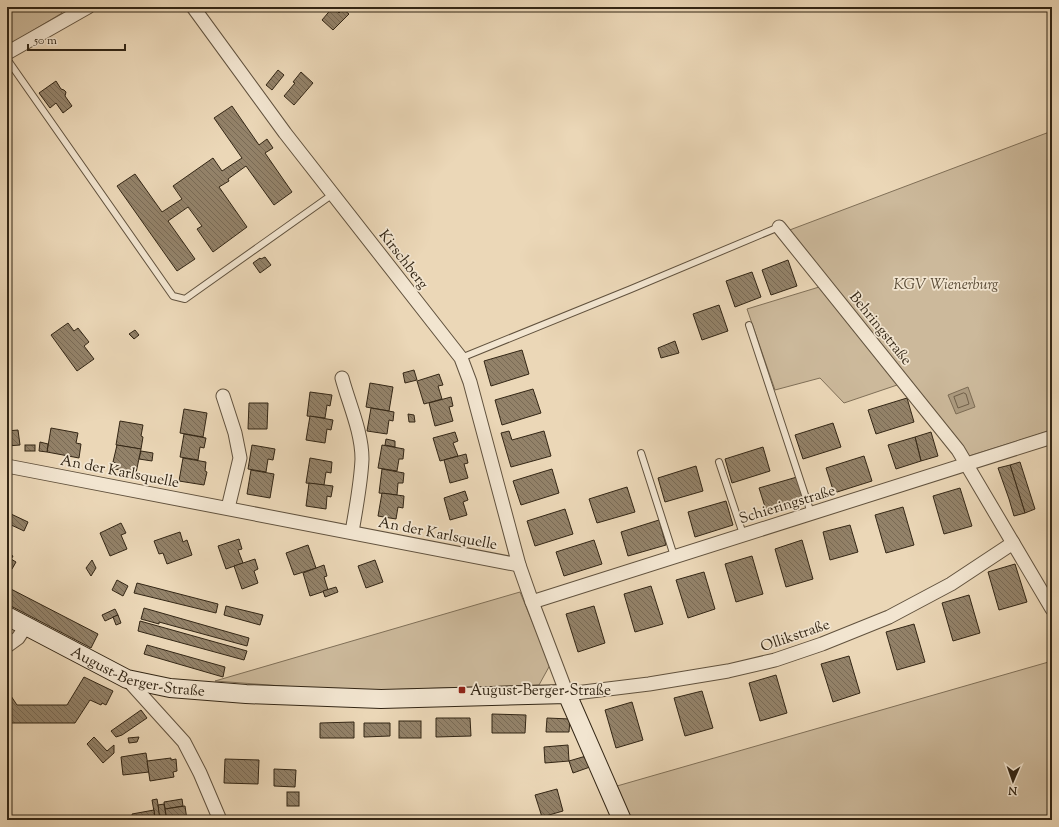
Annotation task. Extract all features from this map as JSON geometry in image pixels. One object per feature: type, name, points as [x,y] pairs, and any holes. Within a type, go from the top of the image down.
[{"type":"street","points":[[7,53],[88,7]]},
{"type":"street","name":"Kirschberg","points":[[193,7],[284,133],[461,358],[470,382],[519,565],[567,694]]},
{"type":"street","name":"Behringstraße","points":[[779,227],[958,450],[966,464]]},
{"type":"street","points":[[342,378],[358,432],[362,457],[352,532]]},
{"type":"street","points":[[223,396],[235,433],[240,458],[228,508]]},
{"type":"street","name":"Schieringstraße","points":[[532,602],[1052,437]]},
{"type":"street","points":[[966,464],[1052,609]]},
{"type":"street","name":"An der Karlsquelle","points":[[7,466],[519,565]]},
{"type":"street","name":"Ollikstraße","points":[[567,694],[649,684],[728,671],[775,660],[822,644],[889,617],[951,584],[1013,543]]},
{"type":"street","name":"August-Berger-Straße","points":[[7,616],[127,679],[170,688],[246,694],[381,699],[567,694]]},
{"type":"street","points":[[7,646],[18,638],[26,626]]},
{"type":"street","points":[[127,679],[184,742],[200,773],[220,820]]},
{"type":"street","points":[[567,694],[622,820]]},
{"type":"lane","points":[[7,59],[173,296],[185,299],[333,194]]},
{"type":"lane","points":[[461,358],[779,227]]},
{"type":"lane","points":[[749,325],[810,514]]},
{"type":"lane","points":[[641,453],[674,556]]},
{"type":"lane","points":[[719,462],[743,534]]},
{"type":"green space","points":[[7,7],[58,7],[62,13],[7,46]]},
{"type":"green space","name":"KGV Wienerburg","points":[[1052,131],[1052,430],[969,456],[906,382],[844,403],[820,378],[775,390],[747,309],[829,284],[787,231]]},
{"type":"green space","points":[[520,592],[550,665],[539,685],[350,691],[215,681]]},
{"type":"green space","points":[[1052,661],[1052,820],[631,820],[617,786]]},
{"type":"water","points":[[968,387],[975,407],[956,414],[948,395]]},
{"type":"building","points":[[333,7],[339,13],[343,9],[349,14],[333,30],[322,20]]},
{"type":"building","points":[[278,70],[284,75],[272,90],[266,85]]},
{"type":"building","points":[[301,72],[313,83],[294,105],[284,96],[295,83],[293,82]]},
{"type":"building","points":[[56,81],[61,89],[66,92],[65,96],[72,106],[63,113],[56,103],[50,108],[39,93]]},
{"type":"building","points":[[232,106],[259,145],[267,139],[273,148],[265,153],[292,192],[274,205],[246,166],[228,179],[229,181],[219,187],[247,227],[213,252],[197,229],[202,226],[188,207],[168,221],[195,259],[177,271],[117,186],[135,174],[162,212],[182,199],[173,186],[213,158],[222,171],[242,158],[214,118]]},
{"type":"building","points":[[265,257],[271,265],[260,273],[253,263],[260,258]]},
{"type":"building","points":[[788,260],[797,286],[771,295],[762,270]]},
{"type":"building","points":[[752,272],[761,297],[735,307],[726,281]]},
{"type":"building","points":[[719,305],[728,331],[702,340],[693,314]]},
{"type":"building","points":[[68,323],[74,331],[78,328],[89,342],[84,346],[94,359],[77,371],[51,335]]},
{"type":"building","points":[[135,330],[139,335],[134,339],[129,334]]},
{"type":"building","points":[[675,341],[679,353],[661,358],[658,348]]},
{"type":"building","points":[[522,350],[529,374],[491,386],[484,361]]},
{"type":"building","points":[[414,370],[417,380],[405,383],[403,373]]},
{"type":"building","points":[[439,374],[443,385],[438,386],[442,399],[424,404],[417,381]]},
{"type":"building","points":[[370,383],[393,387],[389,411],[366,407]]},
{"type":"building","points":[[533,389],[541,413],[502,425],[495,400]]},
{"type":"building","points":[[310,392],[332,395],[330,406],[327,405],[325,418],[307,416]]},
{"type":"building","points":[[451,397],[453,406],[449,407],[453,421],[435,426],[429,403]]},
{"type":"building","points":[[907,398],[914,422],[876,434],[868,410]]},
{"type":"building","points":[[249,403],[268,403],[267,429],[248,429]]},
{"type":"building","points":[[371,408],[394,412],[393,421],[389,420],[387,434],[367,431]]},
{"type":"building","points":[[184,409],[207,413],[203,437],[180,433]]},
{"type":"building","points":[[408,414],[414,415],[415,422],[409,422]]},
{"type":"building","points":[[310,416],[333,420],[331,430],[327,429],[325,443],[306,440]]},
{"type":"building","points":[[120,421],[143,425],[141,449],[116,445]]},
{"type":"building","points":[[833,423],[841,447],[803,459],[795,435]]},
{"type":"building","points":[[51,428],[78,433],[76,443],[81,444],[79,458],[47,452]]},
{"type":"building","points":[[18,430],[20,445],[7,446],[7,431]]},
{"type":"building","points":[[509,431],[512,440],[544,431],[551,456],[511,467],[501,433]]},
{"type":"building","points":[[455,432],[458,441],[453,443],[458,456],[440,461],[433,438]]},
{"type":"building","points":[[931,432],[938,456],[921,461],[915,437]]},
{"type":"building","points":[[184,434],[206,438],[204,448],[200,447],[198,460],[180,457]]},
{"type":"building","points":[[915,437],[921,461],[896,469],[888,445]]},
{"type":"building","points":[[386,439],[395,441],[395,447],[385,445]]},
{"type":"building","points":[[40,442],[48,444],[47,452],[39,451]]},
{"type":"building","points":[[25,445],[35,445],[35,451],[25,451]]},
{"type":"building","points":[[117,445],[141,449],[136,473],[115,469],[116,463],[113,462]]},
{"type":"building","points":[[252,445],[275,449],[273,460],[268,459],[266,472],[248,469]]},
{"type":"building","points":[[382,445],[404,449],[403,459],[399,459],[397,471],[378,468]]},
{"type":"building","points":[[763,447],[770,471],[732,483],[725,459]]},
{"type":"building","points":[[141,451],[153,453],[152,461],[139,459]]},
{"type":"building","points":[[466,454],[468,463],[464,464],[468,478],[450,483],[444,460]]},
{"type":"building","points":[[864,456],[872,481],[834,493],[826,468]]},
{"type":"building","points":[[183,458],[206,462],[205,471],[207,472],[204,485],[179,481]]},
{"type":"building","points":[[310,458],[332,462],[331,473],[326,472],[324,485],[306,483]]},
{"type":"building","points":[[1020,462],[1035,509],[1025,513],[1010,465]]},
{"type":"building","points":[[1010,465],[1025,513],[1014,516],[998,468]]},
{"type":"building","points":[[696,466],[703,491],[665,502],[658,478]]},
{"type":"building","points":[[382,469],[404,473],[403,483],[398,483],[397,495],[379,493]]},
{"type":"building","points":[[552,469],[559,493],[521,505],[513,481]]},
{"type":"building","points":[[251,470],[274,474],[270,498],[247,494]]},
{"type":"building","points":[[797,477],[805,501],[767,513],[759,488]]},
{"type":"building","points":[[309,483],[333,486],[331,497],[327,496],[326,509],[306,506]]},
{"type":"building","points":[[627,487],[635,512],[597,523],[589,499]]},
{"type":"building","points":[[960,488],[972,526],[944,534],[933,496]]},
{"type":"building","points":[[465,491],[468,500],[463,502],[467,515],[450,520],[444,498]]},
{"type":"building","points":[[382,493],[404,496],[403,508],[398,507],[396,519],[378,516]]},
{"type":"building","points":[[726,501],[733,525],[695,537],[688,512]]},
{"type":"building","points":[[903,507],[914,545],[886,553],[875,515]]},
{"type":"building","points":[[565,509],[573,534],[535,546],[527,521]]},
{"type":"building","points":[[11,514],[28,522],[24,531],[7,523]]},
{"type":"building","points":[[659,520],[666,545],[628,556],[621,532]]},
{"type":"building","points":[[121,523],[126,533],[121,535],[127,549],[110,556],[100,533]]},
{"type":"building","points":[[850,525],[858,552],[830,560],[823,532]]},
{"type":"building","points":[[180,532],[183,542],[187,540],[192,555],[167,564],[163,553],[159,554],[154,541]]},
{"type":"building","points":[[239,539],[242,549],[238,550],[243,563],[226,569],[218,546]]},
{"type":"building","points":[[594,540],[602,564],[564,576],[556,552]]},
{"type":"building","points":[[802,540],[813,579],[786,587],[775,549]]},
{"type":"building","points":[[308,545],[316,568],[294,575],[286,553]]},
{"type":"building","points":[[7,553],[13,556],[7,566]]},
{"type":"building","points":[[752,556],[763,594],[736,602],[725,564]]},
{"type":"building","points":[[11,559],[16,562],[12,569],[7,566]]},
{"type":"building","points":[[255,559],[258,569],[254,571],[258,583],[242,589],[234,566]]},
{"type":"building","points":[[92,560],[96,568],[91,576],[86,568]]},
{"type":"building","points":[[375,560],[383,582],[366,588],[358,566]]},
{"type":"building","points":[[1015,564],[1027,602],[999,610],[988,572]]},
{"type":"building","points":[[324,565],[327,576],[324,577],[328,590],[310,596],[303,573]]},
{"type":"building","points":[[704,572],[715,609],[688,618],[676,580]]},
{"type":"building","points":[[117,580],[128,586],[123,596],[112,590]]},
{"type":"building","points":[[137,583],[218,604],[216,613],[134,593]]},
{"type":"building","points":[[651,586],[663,624],[635,632],[624,594]]},
{"type":"building","points":[[7,587],[98,634],[91,648],[7,604]]},
{"type":"building","points":[[336,587],[338,592],[325,597],[323,591]]},
{"type":"building","points":[[969,595],[980,633],[953,641],[942,603]]},
{"type":"building","points":[[226,606],[263,615],[260,625],[224,615]]},
{"type":"building","points":[[594,606],[605,643],[578,652],[566,614]]},
{"type":"building","points":[[144,608],[249,638],[247,646],[159,622],[159,624],[141,619]]},
{"type":"building","points":[[115,609],[118,615],[105,621],[102,615]]},
{"type":"building","points":[[118,615],[121,623],[116,625],[113,617]]},
{"type":"building","points":[[140,621],[247,651],[244,660],[138,631]]},
{"type":"building","points":[[914,624],[925,662],[897,670],[886,632]]},
{"type":"building","points":[[147,645],[225,667],[223,677],[144,654]]},
{"type":"building","points":[[849,656],[860,693],[833,702],[821,664]]},
{"type":"building","points":[[776,675],[787,713],[760,721],[749,683]]},
{"type":"building","points":[[84,677],[113,691],[106,705],[102,703],[101,705],[90,700],[75,723],[7,723],[7,690],[17,705],[67,705]]},
{"type":"building","points":[[702,691],[713,728],[685,736],[674,698]]},
{"type":"building","points":[[632,702],[643,740],[616,748],[605,710]]},
{"type":"building","points":[[141,710],[147,718],[122,735],[116,737],[111,731]]},
{"type":"building","points":[[492,714],[526,715],[525,733],[492,733]]},
{"type":"building","points":[[436,718],[470,718],[471,736],[436,737]]},
{"type":"building","points":[[547,718],[570,719],[569,732],[546,732]]},
{"type":"building","points":[[399,721],[421,721],[421,738],[399,738]]},
{"type":"building","points":[[354,722],[354,738],[320,738],[320,723]]},
{"type":"building","points":[[364,723],[390,723],[390,736],[364,737]]},
{"type":"building","points":[[94,737],[107,751],[114,745],[114,753],[103,763],[87,744]]},
{"type":"building","points":[[139,737],[137,742],[129,743],[128,738]]},
{"type":"building","points":[[568,745],[569,761],[545,763],[544,747]]},
{"type":"building","points":[[146,753],[149,772],[123,775],[121,757]]},
{"type":"building","points":[[586,756],[590,767],[573,773],[569,761]]},
{"type":"building","points":[[171,758],[171,760],[176,759],[177,771],[173,772],[174,777],[150,781],[147,761]]},
{"type":"building","points":[[225,759],[259,760],[258,784],[224,783]]},
{"type":"building","points":[[274,769],[296,770],[295,787],[274,786]]},
{"type":"building","points":[[557,789],[563,811],[542,817],[535,795]]},
{"type":"building","points":[[287,792],[299,792],[299,806],[287,806]]},
{"type":"building","points":[[157,799],[160,816],[155,817],[152,800]]},
{"type":"building","points":[[182,799],[183,806],[165,809],[164,802]]},
{"type":"building","points":[[164,804],[167,820],[160,820],[158,805]]},
{"type":"building","points":[[185,806],[187,820],[167,820],[165,809]]},
{"type":"building","points":[[154,810],[155,820],[133,820],[132,814]]},
{"type":"place","name":"August-Berger-Straße","points":[[462,690]]}]
